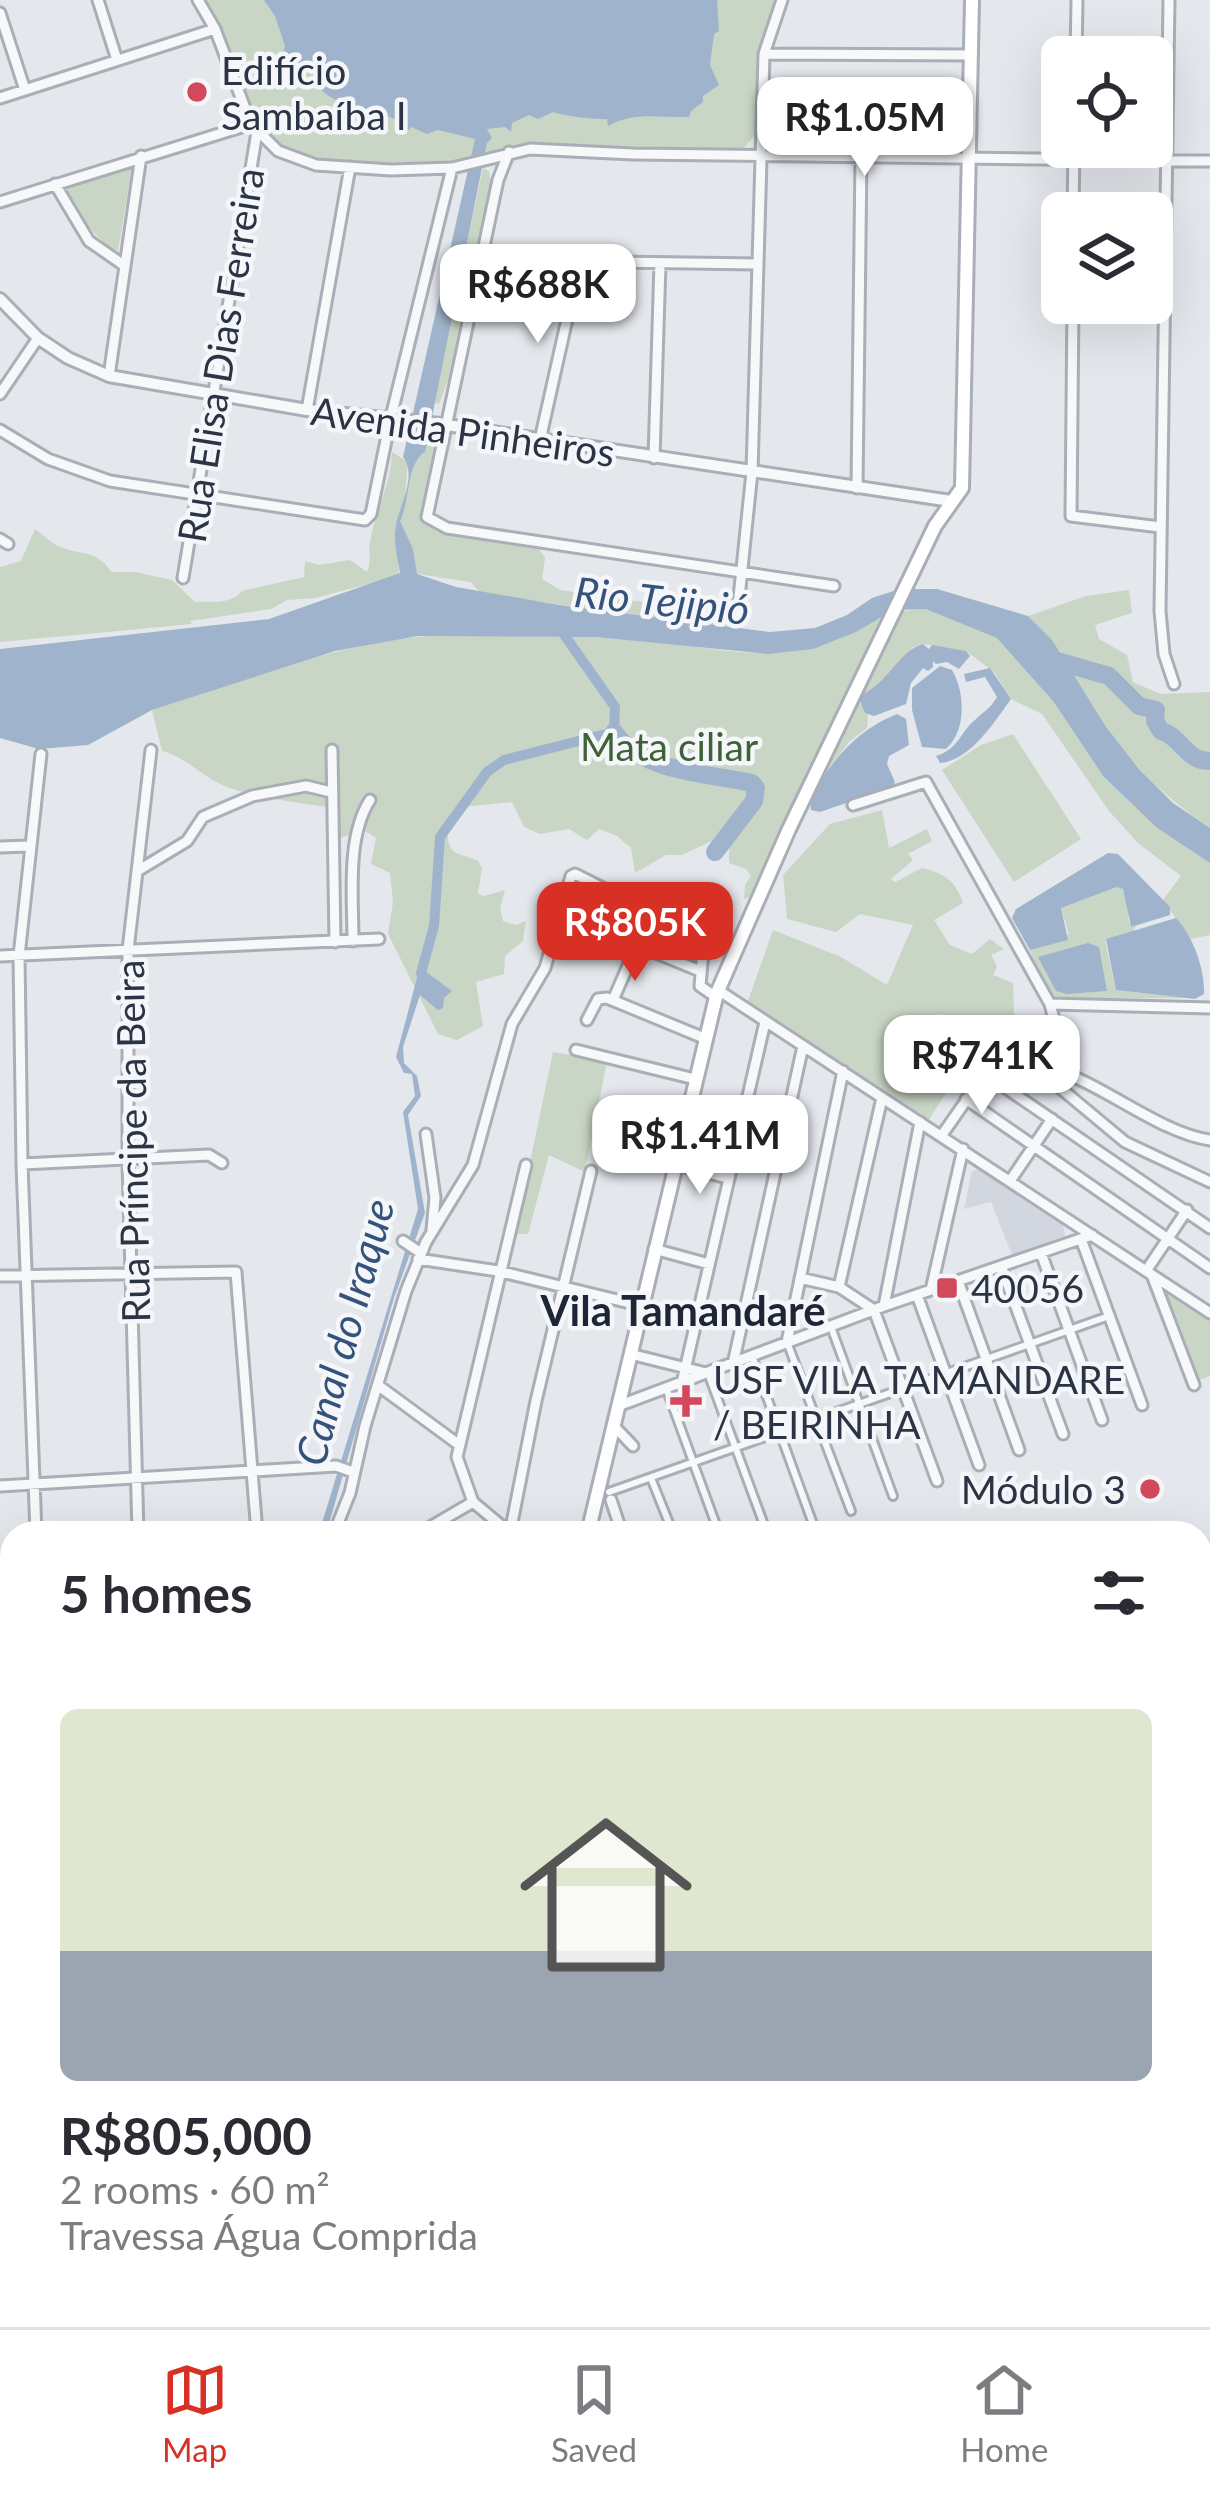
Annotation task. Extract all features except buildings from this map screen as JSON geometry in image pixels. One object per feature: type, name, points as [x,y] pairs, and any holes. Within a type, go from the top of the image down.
[{"type":"main road","points":[[594,1521],[606,1496],[613,1425],[716,994],[789,829],[920,557],[962,488],[972,0]]},
{"type":"street","points":[[98,0],[117,60]]},
{"type":"street","points":[[198,0],[215,29],[254,128],[278,151],[297,160],[350,167],[452,168],[530,149],[1041,160]]},
{"type":"street","points":[[737,617],[752,472],[764,54],[782,0]]},
{"type":"street","points":[[1076,36],[1077,0]]},
{"type":"street","points":[[1169,0],[1169,36]]},
{"type":"street","points":[[0,14],[25,90]]},
{"type":"street","points":[[0,98],[215,29]]},
{"type":"street","points":[[764,54],[972,55]]},
{"type":"street","points":[[0,202],[141,157],[254,128]]},
{"type":"street","name":"Rua Elisa Dias Ferreira","points":[[183,578],[254,128]]},
{"type":"street","points":[[509,152],[498,179],[443,425],[425,511],[430,521],[447,529],[834,586]]},
{"type":"street","points":[[109,376],[141,157]]},
{"type":"street","points":[[857,488],[861,157]]},
{"type":"street","points":[[490,158],[498,179]]},
{"type":"street","points":[[1173,160],[1210,161]]},
{"type":"street","points":[[307,410],[350,167]]},
{"type":"street","points":[[0,430],[82,474],[360,521],[371,514],[452,168]]},
{"type":"street","points":[[1167,168],[1161,633],[1174,684]]},
{"type":"street","points":[[55,184],[89,241],[125,266]]},
{"type":"street","points":[[480,260],[757,265]]},
{"type":"street","points":[[540,440],[580,261]]},
{"type":"street","points":[[654,458],[660,262]]},
{"type":"street","name":"Avenida Pinheiros","points":[[0,299],[38,338],[109,376],[212,396],[443,425],[952,501]]},
{"type":"street","points":[[1073,324],[1071,516],[1160,527]]},
{"type":"street","points":[[0,394],[38,338]]},
{"type":"street","name":"Rua Príncipe da Beira","points":[[138,1521],[128,1161],[128,950],[151,750]]},
{"type":"street","points":[[332,751],[335,942]]},
{"type":"street","points":[[36,1521],[19,956],[41,754]]},
{"type":"street","points":[[853,805],[922,781],[928,785],[1050,1004],[1057,1039],[1051,1070],[1056,1086],[1125,1142],[1210,1182]]},
{"type":"street","points":[[139,870],[187,841],[203,817],[252,796],[305,786],[331,792]]},
{"type":"street","points":[[353,941],[353,872],[362,814],[370,800]]},
{"type":"street","points":[[0,847],[29,846]]},
{"type":"street","points":[[339,1521],[350,1492],[346,1469],[379,1386],[412,1250],[432,1232],[473,1165],[512,1024],[545,968],[573,874],[704,939],[701,989],[843,1071],[1010,1180],[1087,1237],[1210,1313]]},
{"type":"street","points":[[0,956],[379,939]]},
{"type":"street","points":[[613,1000],[635,946],[700,971]]},
{"type":"street","points":[[587,1020],[598,999],[613,1000],[704,1038]]},
{"type":"street","points":[[1050,1004],[1210,1008]]},
{"type":"street","points":[[682,1383],[765,1022]]},
{"type":"street","points":[[733,1364],[803,1046]]},
{"type":"street","points":[[576,1049],[695,1078]]},
{"type":"street","points":[[942,1135],[990,1066],[1012,1061],[1051,1070],[1183,1134],[1210,1141]]},
{"type":"street","points":[[843,1071],[788,1342],[851,1511]]},
{"type":"street","points":[[984,1073],[1210,1228]]},
{"type":"street","points":[[839,1287],[883,1098]]},
{"type":"street","points":[[967,1099],[1210,1268]]},
{"type":"street","points":[[1100,1122],[1116,1099]]},
{"type":"street","points":[[1010,1180],[1052,1119]]},
{"type":"street","points":[[920,1122],[879,1308],[937,1481]]},
{"type":"street","points":[[426,1134],[435,1198],[432,1232]]},
{"type":"street","points":[[931,1290],[963,1149]]},
{"type":"street","points":[[22,1164],[209,1155],[222,1163]]},
{"type":"street","points":[[674,1164],[727,1178]]},
{"type":"street","points":[[496,1521],[473,1502],[458,1467],[458,1444],[526,1165]]},
{"type":"street","points":[[512,1521],[591,1171]]},
{"type":"street","points":[[1187,1210],[1149,1273],[1194,1385]]},
{"type":"street","points":[[618,1406],[879,1308],[1087,1237]]},
{"type":"street","points":[[1087,1237],[1109,1316],[1142,1405]]},
{"type":"street","points":[[412,1250],[642,1306]]},
{"type":"street","points":[[654,1250],[709,1264]]},
{"type":"street","points":[[1041,1253],[1102,1420]]},
{"type":"street","points":[[1001,1266],[1063,1434]]},
{"type":"street","points":[[0,1276],[236,1273],[256,1521]]},
{"type":"street","points":[[800,1278],[839,1287],[879,1308]]},
{"type":"street","points":[[958,1281],[1019,1450]]},
{"type":"street","points":[[917,1295],[979,1465]]},
{"type":"street","points":[[617,1521],[606,1496],[1109,1316]]},
{"type":"street","points":[[832,1327],[893,1496]]},
{"type":"street","points":[[630,1354],[707,1373]]},
{"type":"street","points":[[752,1356],[811,1521]]},
{"type":"street","points":[[707,1373],[763,1521]]},
{"type":"street","points":[[379,1386],[458,1444]]},
{"type":"street","points":[[666,1388],[715,1521]]},
{"type":"street","points":[[613,1425],[634,1446]]},
{"type":"street","points":[[0,1486],[346,1469]]},
{"type":"street","points":[[651,1478],[668,1521]]},
{"type":"street","points":[[440,1521],[473,1502]]},
{"type":"shaded area","points":[[978,1169],[1063,1225],[1065,1236],[1012,1255],[991,1202],[964,1209],[972,1171]]},
{"type":"green space","points":[[201,0],[778,0],[760,54],[756,134],[742,150],[519,146],[451,164],[323,162],[279,149],[253,123]]},
{"type":"green space","points":[[133,161],[118,251],[92,230],[63,183]]},
{"type":"green space","points":[[483,168],[489,171],[492,192],[454,364],[439,404],[433,402]]},
{"type":"green space","points":[[432,436],[435,449],[424,500],[428,522],[436,531],[539,549],[545,558],[542,579],[560,590],[644,602],[644,610],[721,621],[725,629],[480,593],[471,582],[417,574],[400,521],[414,462]]},
{"type":"green space","points":[[392,452],[408,462],[404,508],[395,526],[399,576],[315,598],[287,600],[271,609],[190,621],[192,624],[0,642],[0,567],[21,561],[35,529],[60,547],[95,557],[111,572],[172,580],[195,602],[227,600],[242,591],[304,577],[305,561],[319,565],[350,560],[367,572]]},
{"type":"green space","points":[[1129,590],[1132,613],[1095,625],[1099,639],[1127,655],[1133,682],[1160,694],[1210,692],[1210,828],[1138,767],[1028,616],[1086,596]]},
{"type":"green space","name":"Mata ciliar","points":[[926,608],[997,637],[1053,701],[1103,776],[1157,828],[1210,863],[1210,935],[1190,939],[1163,900],[1181,876],[1138,843],[1109,811],[1042,714],[1011,699],[994,672],[966,651],[923,644],[913,647],[874,690],[860,694],[868,715],[867,728],[849,742],[821,779],[806,775],[796,821],[755,895],[744,899],[751,876],[729,863],[729,845],[720,837],[682,855],[666,855],[635,873],[631,848],[599,829],[587,840],[569,829],[540,834],[524,827],[512,802],[461,807],[447,827],[452,849],[478,861],[482,868],[478,894],[505,890],[500,909],[503,921],[516,925],[526,921],[523,941],[505,956],[504,974],[476,982],[483,1026],[457,1040],[438,1034],[388,934],[393,902],[390,873],[371,864],[376,838],[365,831],[339,838],[335,813],[328,807],[266,798],[212,780],[162,751],[152,710],[315,657],[416,637],[566,635],[771,653],[813,647],[886,617]]},
{"type":"green space","points":[[1013,734],[1081,839],[1014,882],[942,770],[981,745]]},
{"type":"green space","points":[[882,810],[889,848],[927,829],[932,841],[908,854],[913,860],[891,879],[895,882],[922,868],[948,879],[963,903],[934,920],[950,945],[972,954],[990,939],[1004,949],[991,955],[997,966],[993,975],[1013,983],[1015,1036],[989,1028],[988,1016],[964,1019],[937,1014],[941,1026],[984,1034],[928,1121],[747,1004],[773,930],[841,957],[887,985],[913,925],[860,914],[836,932],[787,919],[783,875],[830,824]]},
{"type":"green space","points":[[1120,886],[1131,927],[1136,926],[1133,932],[1105,941],[1116,990],[1187,998],[1055,999],[1045,989],[1030,950],[1069,934],[1061,908]]},
{"type":"green space","points":[[553,1052],[607,1061],[585,1172],[549,1155],[528,1234],[515,1234]]},
{"type":"green space","points":[[1166,1290],[1210,1319],[1210,1376],[1197,1381]]},
{"type":"water","points":[[264,0],[717,0],[719,31],[714,34],[710,65],[719,85],[703,96],[689,117],[637,117],[608,126],[607,119],[553,112],[512,123],[511,132],[505,127],[487,129],[492,138],[487,143],[425,452],[414,465],[400,521],[413,549],[417,574],[456,587],[559,605],[770,632],[815,628],[900,589],[937,589],[1028,616],[1052,640],[1106,727],[1139,769],[1173,803],[1210,828],[1210,863],[1157,828],[1103,776],[1053,701],[997,638],[926,609],[894,610],[813,649],[768,654],[596,637],[418,636],[335,651],[152,710],[88,745],[39,749],[0,738],[0,649],[269,619],[400,573],[396,524],[409,472],[403,457],[475,139],[438,130],[427,134],[411,127],[408,131],[397,120],[375,111],[361,115],[359,109],[330,97],[318,86],[313,72],[283,52],[275,16]]},
{"type":"water","points":[[923,644],[929,649],[932,645],[966,651],[970,656],[959,669],[933,661],[933,667],[923,668],[911,683],[906,704],[874,716],[865,713],[858,696]]},
{"type":"water","points":[[940,666],[952,670],[961,700],[958,732],[946,749],[922,747],[912,710],[912,688]]},
{"type":"water","points":[[990,668],[1011,699],[971,748],[940,763],[936,756],[954,745],[997,697],[985,677],[966,682],[964,674]]},
{"type":"water","points":[[897,714],[906,719],[909,745],[889,756],[892,787],[820,812],[811,810],[810,799],[846,748]]},
{"type":"water","points":[[1108,853],[1118,854],[1170,907],[1170,915],[1131,927],[1123,889],[1117,887],[1061,908],[1068,940],[1030,950],[1012,918],[1016,909]]},
{"type":"water","points":[[1176,918],[1197,953],[1204,994],[1195,999],[1116,990],[1106,939]]},
{"type":"water","points":[[1088,943],[1099,947],[1107,991],[1056,991],[1038,957]]},
{"type":"water","points":[[422,959],[427,962],[425,971],[452,991],[438,1010],[420,995],[403,1047],[404,1063],[417,1076],[421,1096],[408,1115],[425,1213],[394,1298],[330,1521],[323,1521],[418,1209],[403,1112],[415,1096],[412,1074],[404,1073],[396,1057]]},
{"type":"waterway","name":"Canal do Iraque","points":[[421,973],[434,926],[440,837],[487,772],[504,760],[614,732],[615,707],[565,636]]},
{"type":"waterway","points":[[1043,657],[1109,676],[1139,706],[1156,710],[1161,731],[1195,757],[1210,761]]},
{"type":"waterway","points":[[614,732],[626,746],[659,764],[752,783],[754,801],[715,852]]},
{"type":"place","name":"Edifício Sambaíba I","points":[[197,92]]},
{"type":"place","name":"40056","points":[[947,1288]]},
{"type":"place","name":"USF VILA TAMANDARE / BEIRINHA","points":[[686,1401]]},
{"type":"place","name":"Módulo 3","points":[[1150,1489]]},
{"type":"district","name":"Vila Tamandaré","points":[[683,1310]]},
{"type":"water label","name":"Rio Tejipió","points":[[662,600]]}]
